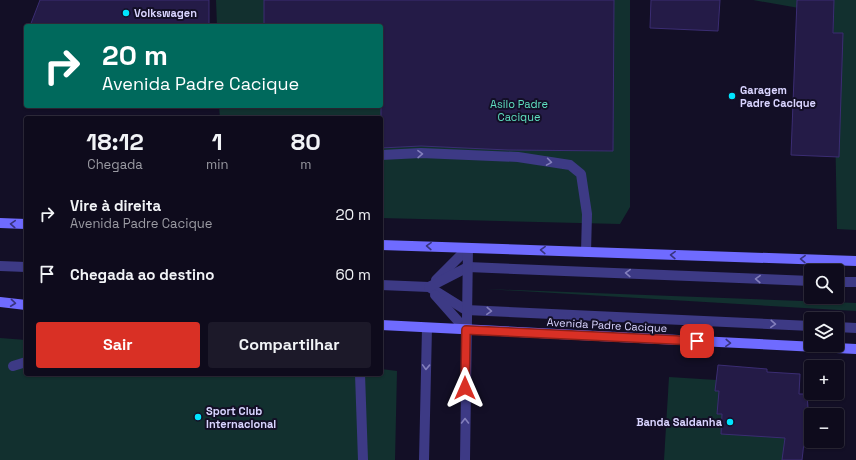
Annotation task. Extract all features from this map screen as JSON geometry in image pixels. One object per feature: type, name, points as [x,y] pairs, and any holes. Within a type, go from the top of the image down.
[{"type":"main road","points":[[0,223],[24,224]]},
{"type":"main road","points":[[383,245],[856,261]]},
{"type":"main road","points":[[0,302],[24,305]]},
{"type":"main road","name":"Avenida Padre Cacique","points":[[383,325],[856,349]]},
{"type":"street","points":[[383,155],[421,153],[518,157],[570,165],[581,174],[587,214],[586,252]]},
{"type":"street","points":[[465,460],[468,248]]},
{"type":"street","points":[[429,287],[468,248]]},
{"type":"street","points":[[0,266],[24,267]]},
{"type":"street","points":[[429,287],[468,267],[804,281]]},
{"type":"street","points":[[844,282],[856,282]]},
{"type":"street","points":[[383,285],[429,287],[466,310],[804,326]]},
{"type":"street","points":[[429,287],[466,330]]},
{"type":"street","points":[[844,327],[856,328]]},
{"type":"street","points":[[424,460],[427,328]]},
{"type":"street","points":[[13,366],[24,363]]},
{"type":"street","points":[[360,376],[363,460]]},
{"type":"green space","name":"Asilo Padre Cacique","points":[[216,0],[630,0],[630,207],[620,224],[383,218],[383,116],[220,116],[219,108],[383,108],[383,24],[217,24]]},
{"type":"green space","points":[[753,0],[856,0],[856,230],[837,229],[833,14]]},
{"type":"green space","points":[[485,289],[804,301],[804,304],[856,303],[856,311]]},
{"type":"green space","name":"Sport Club Internacional","points":[[0,338],[24,340],[24,376],[383,376],[383,369],[397,371],[395,460],[0,460]]},
{"type":"green space","name":"Banda Saldanha","points":[[669,377],[795,385],[791,460],[664,460]]},
{"type":"building","name":"Volkswagen","points":[[40,0],[209,0],[209,24],[31,24]]},
{"type":"building","name":"Asilo Padre Cacique","points":[[264,0],[614,0],[613,151],[508,150],[421,146],[383,148],[383,116],[381,116],[381,108],[383,108],[383,24],[264,24]]},
{"type":"building","points":[[651,0],[720,0],[718,31],[650,28]]},
{"type":"building","points":[[797,0],[834,0],[833,33],[843,33],[839,157],[791,155]]},
{"type":"building","points":[[718,365],[767,369],[767,372],[800,374],[799,394],[804,394],[804,400],[807,400],[808,408],[804,408],[804,443],[802,460],[782,460],[785,438],[721,434],[722,414],[717,414],[719,391],[715,391]]},
{"type":"place","name":"Volkswagen","points":[[126,13]]},
{"type":"place","name":"Garagem Padre Cacique","points":[[732,96]]},
{"type":"place","name":"Sport Club Internacional","points":[[198,417]]},
{"type":"place","name":"Banda Saldanha","points":[[730,422]]},
{"type":"route","points":[[465,388],[466,330],[697,341]]}]
